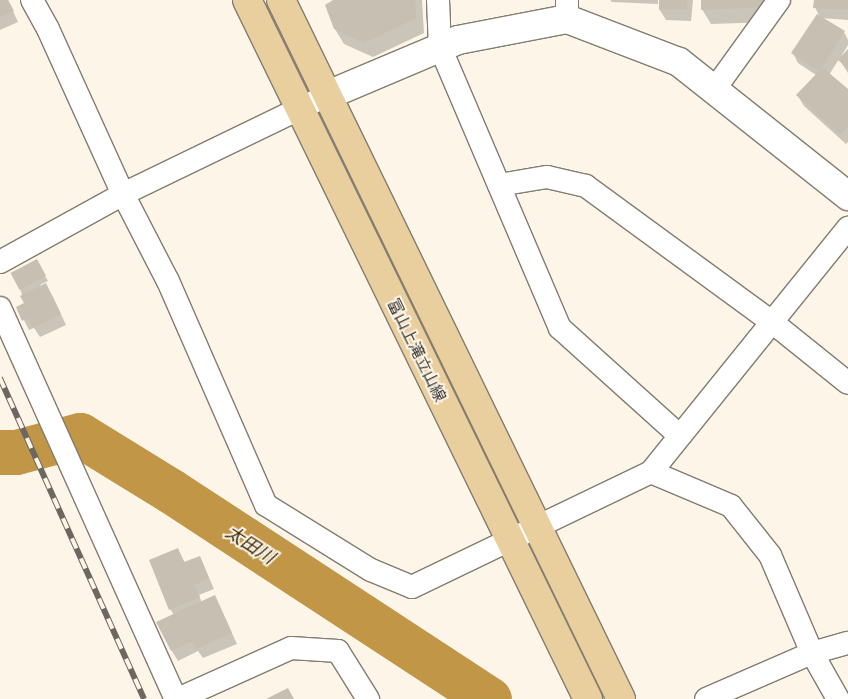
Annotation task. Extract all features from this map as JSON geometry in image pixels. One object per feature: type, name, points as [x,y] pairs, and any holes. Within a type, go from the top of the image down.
[{"type":"main road","name":"富山上滝立山線","points":[[247,0],[588,699]]},
{"type":"main road","name":"富山上滝立山線","points":[[281,0],[621,699]]},
{"type":"street","points":[[32,0],[48,29],[123,194],[168,281],[266,505],[371,570],[412,587],[651,472],[848,228]]},
{"type":"street","points":[[438,0],[440,48],[560,328],[680,436]]},
{"type":"street","points":[[714,90],[779,0]]},
{"type":"street","points":[[0,262],[123,194],[328,95],[458,40],[567,10],[679,62],[848,196]]},
{"type":"street","points":[[499,185],[547,177],[586,186],[772,322],[848,383]]},
{"type":"street","points":[[0,308],[177,699],[291,648],[338,651],[368,699]]},
{"type":"street","points":[[651,472],[731,506],[770,555],[812,653],[838,699]]},
{"type":"street","points":[[706,699],[812,653],[848,642]]},
{"type":"building","points":[[0,0],[8,0],[14,11],[0,17]]},
{"type":"building","points":[[333,0],[415,0],[416,18],[364,43],[334,29],[325,5]]},
{"type":"building","points":[[659,0],[687,0],[687,10],[659,10]]},
{"type":"building","points":[[701,0],[767,0],[767,7],[701,10]]},
{"type":"building","points":[[814,0],[848,0],[848,10],[813,8]]},
{"type":"building","points":[[817,14],[845,31],[822,67],[848,89],[848,126],[840,135],[796,95],[819,71],[791,53]]},
{"type":"building","points":[[848,49],[848,69],[838,60]]},
{"type":"building","points":[[37,259],[46,276],[19,290],[11,273]]},
{"type":"building","points":[[46,283],[61,314],[33,328],[28,318],[22,321],[16,307],[24,303],[20,296]]},
{"type":"building","points":[[178,548],[184,562],[200,556],[209,578],[194,585],[200,597],[169,610],[149,560]]},
{"type":"building","points":[[215,595],[232,633],[196,649],[192,641],[171,651],[156,622]]},
{"type":"building","points":[[288,688],[294,699],[266,699]]},
{"type":"waterway","name":"太田川","points":[[0,452],[16,452],[80,435],[171,491],[489,699]]},
{"type":"railway","points":[[0,378],[144,699]]}]
